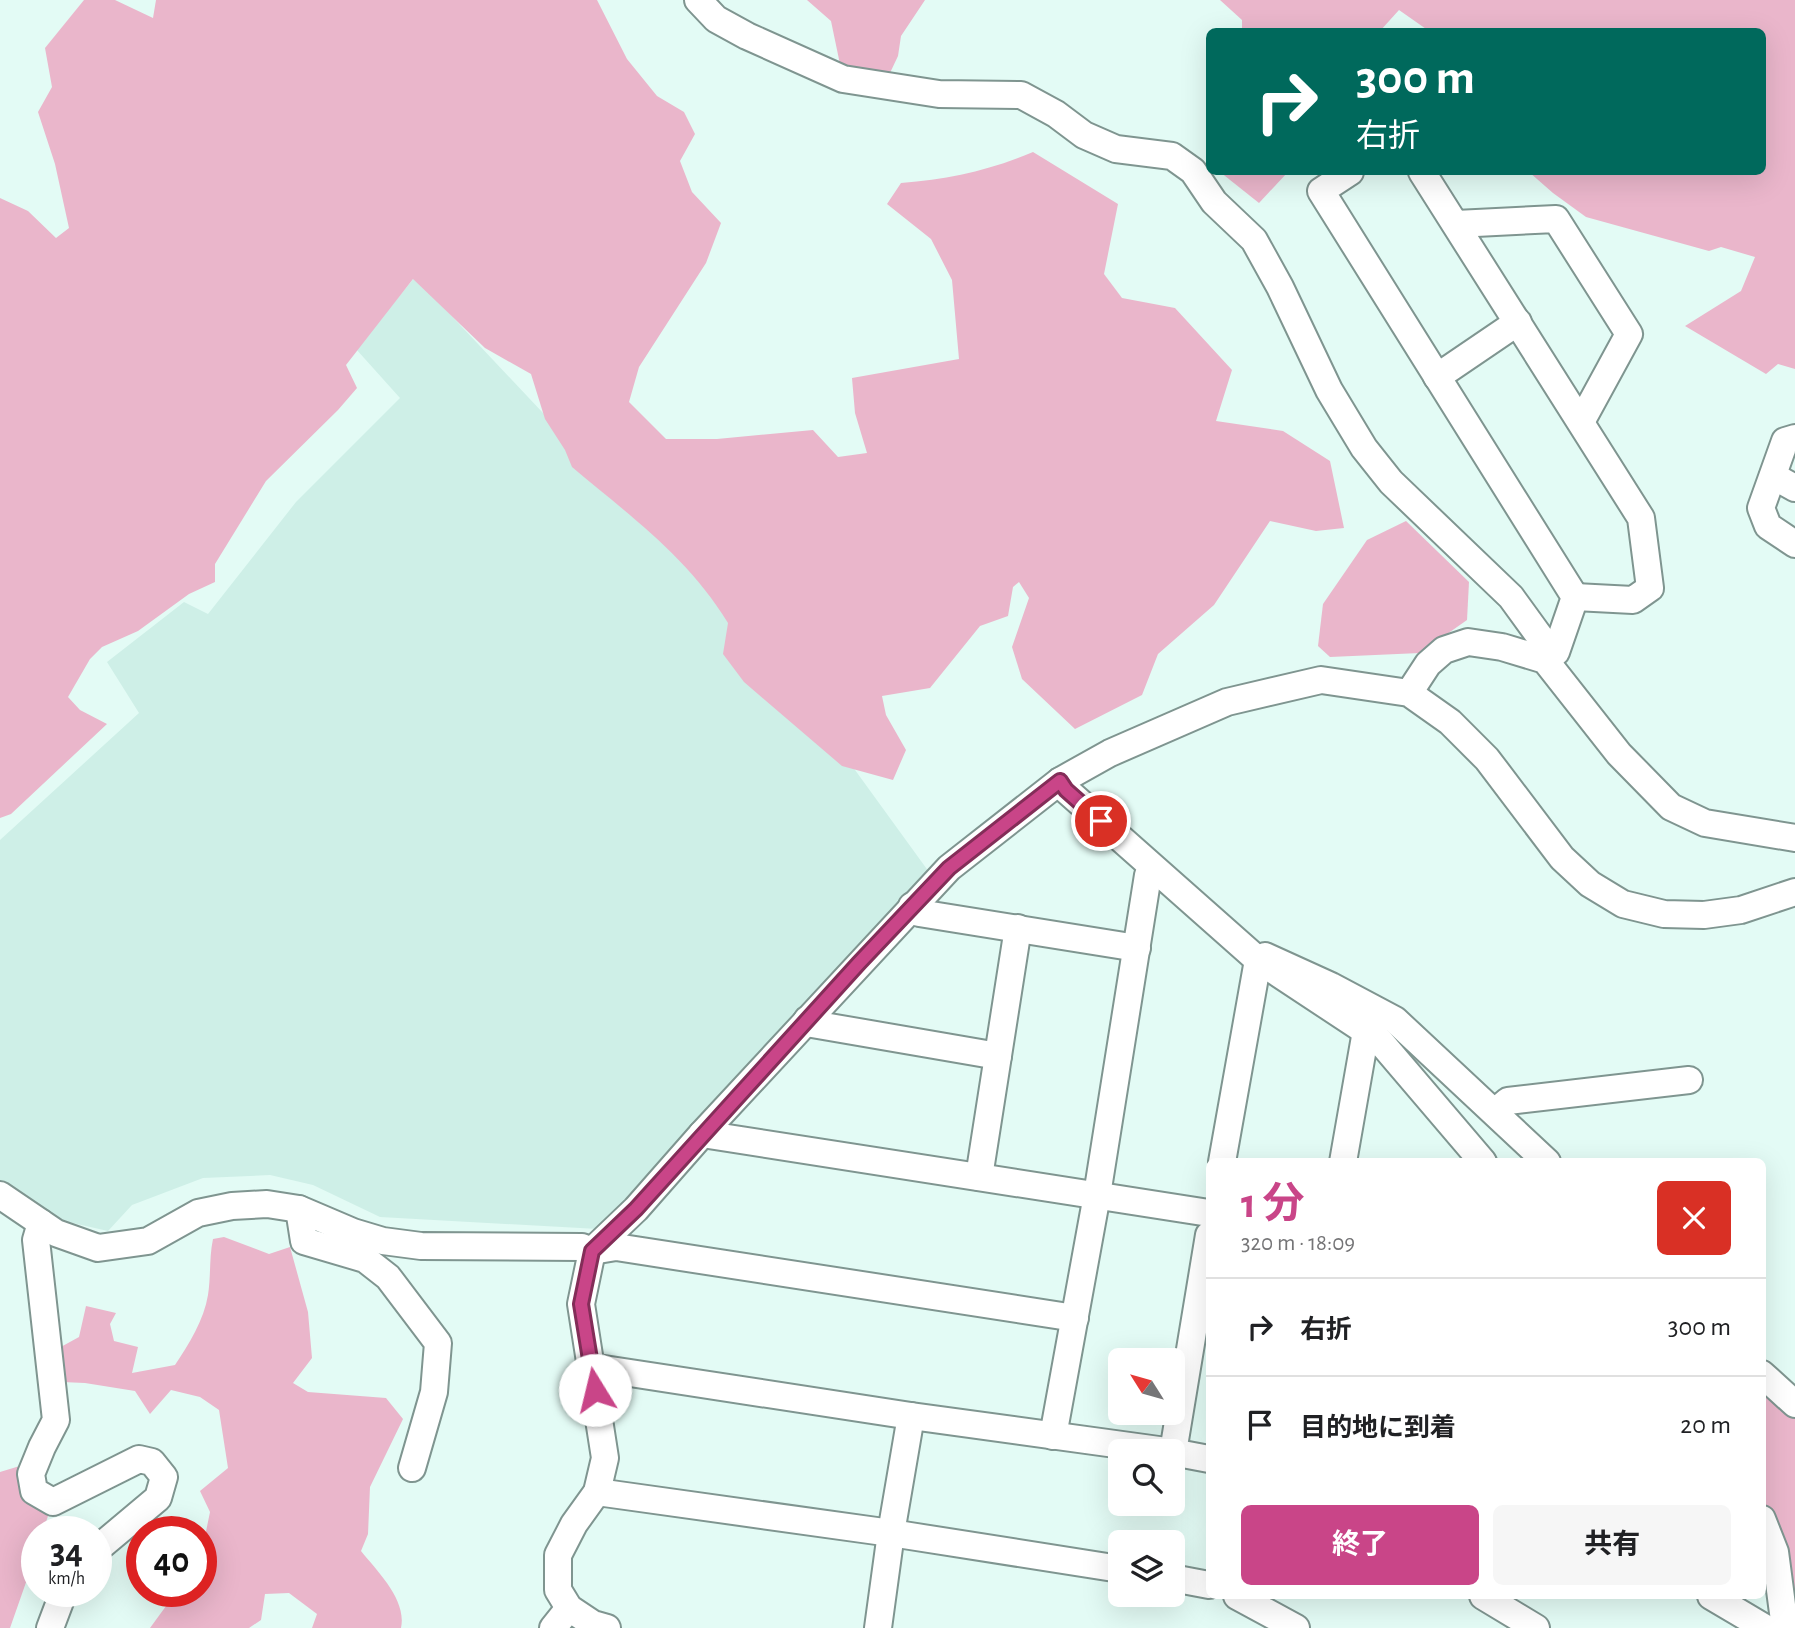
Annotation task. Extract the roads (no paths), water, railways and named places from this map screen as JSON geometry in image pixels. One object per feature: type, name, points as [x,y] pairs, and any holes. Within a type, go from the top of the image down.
[{"type":"street","points":[[698,0],[716,19],[747,36],[843,79],[939,93],[1021,95],[1056,114],[1084,135],[1116,149],[1172,156],[1193,171],[1214,202],[1255,240],[1329,390],[1364,448],[1391,482],[1511,597],[1548,648],[1545,660]]},
{"type":"street","points":[[1345,175],[1321,191],[1575,597]]},
{"type":"street","points":[[1424,175],[1641,518],[1650,588],[1633,600],[1575,597]]},
{"type":"street","points":[[1456,224],[1556,219],[1629,334],[1581,422]]},
{"type":"street","points":[[1437,377],[1518,322]]},
{"type":"street","points":[[1795,438],[1785,441],[1784,482],[1761,508],[1768,526],[1795,544]]},
{"type":"street","points":[[1545,660],[1556,652],[1575,597]]},
{"type":"street","points":[[1409,693],[1428,664],[1444,650],[1468,642],[1502,646],[1545,660],[1619,754],[1671,807],[1705,823],[1795,838]]},
{"type":"street","points":[[607,1628],[561,1618],[558,1590],[558,1555],[574,1524],[597,1492],[606,1458],[581,1304],[592,1251],[636,1209],[949,868],[1060,781],[1110,753],[1227,702],[1321,680],[1409,693],[1450,722],[1487,759],[1562,858],[1590,884],[1623,904],[1664,914],[1704,915],[1741,910],[1795,892]]},
{"type":"street","points":[[1060,781],[1066,790],[1258,960],[1380,1040],[1480,1158]]},
{"type":"street","points":[[1054,1436],[1097,1195],[1148,875],[1153,868]]},
{"type":"street","points":[[912,906],[919,913],[1137,947]]},
{"type":"street","points":[[979,1177],[1018,929]]},
{"type":"street","points":[[1258,960],[1265,956],[1331,986],[1395,1020],[1543,1158]]},
{"type":"street","points":[[1223,1158],[1258,960]]},
{"type":"street","points":[[807,1020],[812,1024],[998,1056]]},
{"type":"street","points":[[1344,1158],[1366,1031]]},
{"type":"street","points":[[1495,1112],[1508,1101],[1689,1080]]},
{"type":"street","points":[[702,1134],[1206,1213]]},
{"type":"street","points":[[0,1195],[56,1233],[98,1248],[148,1241],[198,1213],[232,1206],[267,1204],[299,1209],[353,1232],[383,1241],[421,1246],[582,1247],[592,1251],[616,1247],[1075,1318]]},
{"type":"street","points":[[299,1209],[304,1241],[365,1259],[388,1277],[438,1343],[434,1392],[412,1468]]},
{"type":"street","points":[[41,1223],[36,1240],[56,1420],[31,1474],[34,1491],[53,1502],[139,1459],[152,1462],[164,1477],[158,1498],[112,1537]]},
{"type":"street","points":[[1176,1439],[1200,1340],[1206,1269]]},
{"type":"street","points":[[591,1367],[1108,1443]]},
{"type":"street","points":[[1766,1378],[1795,1404]]},
{"type":"street","points":[[878,1628],[911,1416]]},
{"type":"street","points":[[1185,1454],[1206,1458]]},
{"type":"street","points":[[597,1492],[891,1533],[1108,1567]]},
{"type":"street","points":[[1766,1529],[1775,1552],[1785,1628]]},
{"type":"street","points":[[1185,1580],[1206,1584]]},
{"type":"street","points":[[1243,1599],[1296,1628]]},
{"type":"street","points":[[1488,1599],[1536,1628]]},
{"type":"street","points":[[1716,1599],[1765,1628]]},
{"type":"street","points":[[50,1628],[58,1607]]}]
